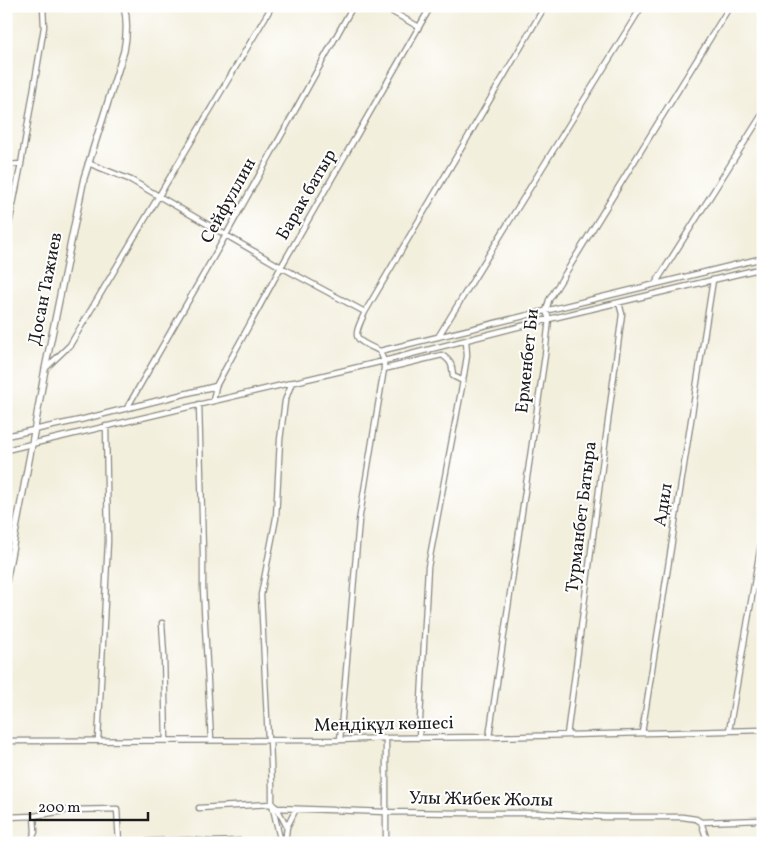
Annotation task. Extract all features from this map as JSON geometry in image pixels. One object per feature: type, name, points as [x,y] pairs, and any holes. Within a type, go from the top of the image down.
[{"type":"street","points":[[6,240],[44,27],[43,6]]},
{"type":"street","name":"Досан Тажиев","points":[[6,582],[45,369],[84,178],[124,51],[128,26],[124,6]]},
{"type":"street","points":[[45,369],[70,346],[272,6]]},
{"type":"street","name":"Сейфуллин","points":[[127,408],[226,235],[353,6]]},
{"type":"street","points":[[382,6],[419,27]]},
{"type":"street","name":"Барак батыр","points":[[213,401],[216,386],[281,266],[432,6]]},
{"type":"street","points":[[545,6],[365,312],[356,330],[357,336],[362,342],[380,351],[763,258]]},
{"type":"street","points":[[438,337],[642,6]]},
{"type":"street","name":"Ерменбет Би","points":[[488,738],[545,355],[549,319],[546,311],[549,300],[730,6]]},
{"type":"street","points":[[655,284],[763,112]]},
{"type":"street","points":[[88,163],[131,180],[365,312]]},
{"type":"street","points":[[6,164],[21,164]]},
{"type":"street","points":[[6,450],[384,361],[763,268]]},
{"type":"street","name":"Адил","points":[[642,733],[713,280]]},
{"type":"street","name":"Турманбет Батыра","points":[[567,735],[622,314],[619,303]]},
{"type":"street","points":[[419,738],[428,567],[463,381],[467,356],[466,340]]},
{"type":"street","points":[[340,740],[358,521],[384,369],[384,361],[380,351]]},
{"type":"street","points":[[384,369],[442,355],[448,359],[452,366],[453,376],[463,381]]},
{"type":"street","points":[[283,843],[272,804],[261,596],[276,518],[280,440],[285,401],[292,382]]},
{"type":"street","points":[[6,436],[63,424],[216,386]]},
{"type":"street","points":[[199,404],[203,588],[211,740]]},
{"type":"street","points":[[98,741],[108,541],[106,426]]},
{"type":"street","points":[[729,731],[763,532]]},
{"type":"street","points":[[162,623],[166,740]]},
{"type":"street","name":"Меңдіқұл көшесі","points":[[6,741],[488,738],[763,730]]},
{"type":"street","points":[[386,738],[386,843]]},
{"type":"street","points":[[198,808],[272,804],[277,808],[287,826]]},
{"type":"street","name":"Улы Жибек Жолы","points":[[277,808],[386,812],[538,813],[606,817],[682,817],[702,822],[763,820]]},
{"type":"street","points":[[6,817],[34,816],[69,810],[117,809],[119,842]]},
{"type":"street","points":[[283,843],[287,826],[296,809]]},
{"type":"street","points":[[30,843],[35,832],[34,816]]},
{"type":"street","points":[[702,822],[708,843]]},
{"type":"street","points":[[100,843],[190,840],[251,843]]}]
